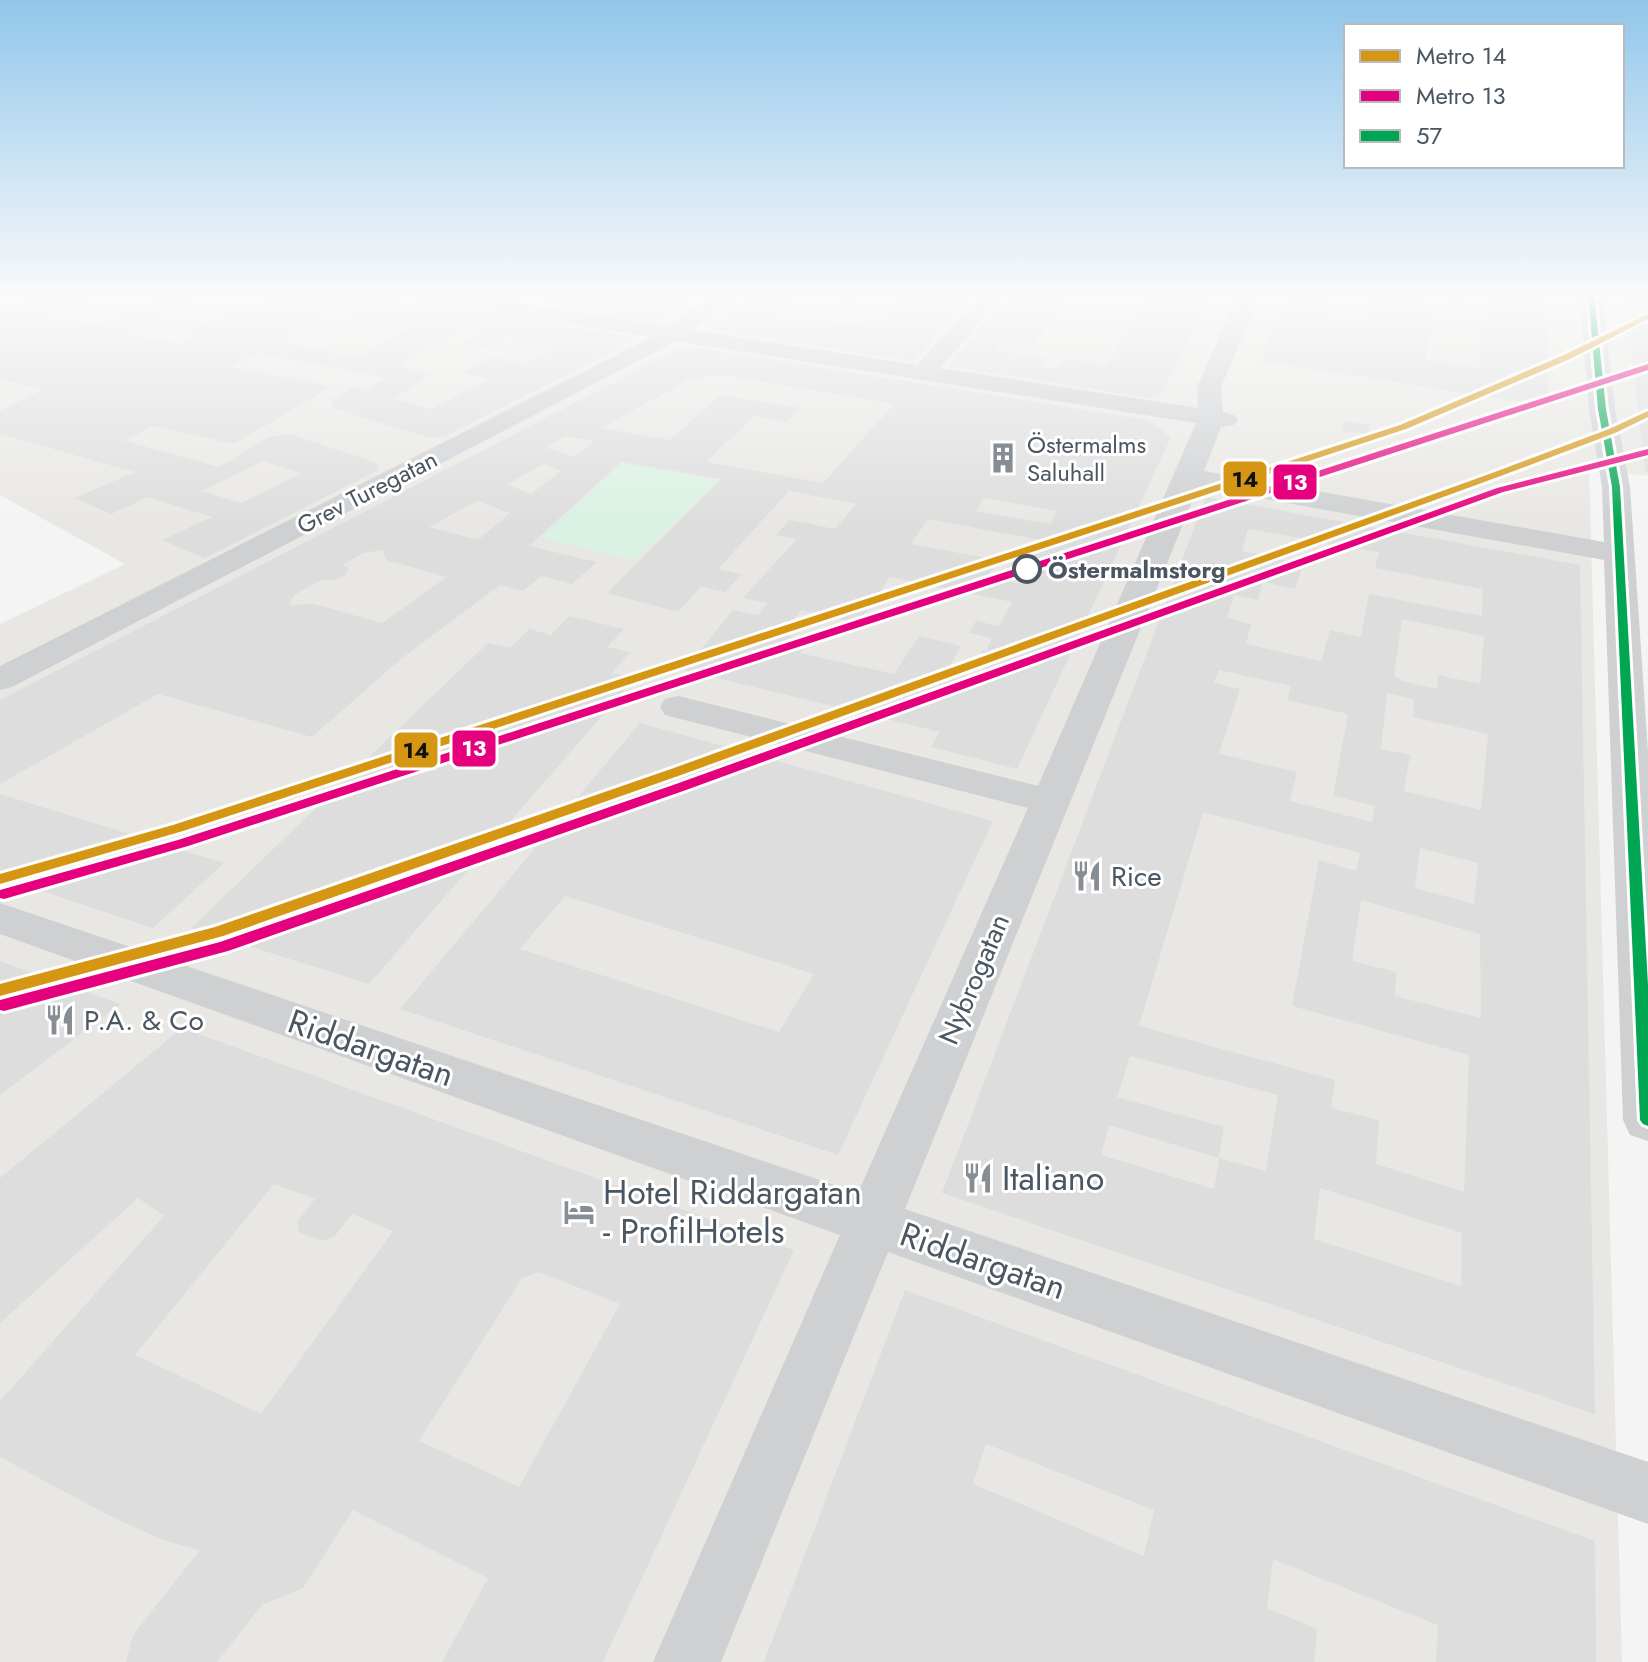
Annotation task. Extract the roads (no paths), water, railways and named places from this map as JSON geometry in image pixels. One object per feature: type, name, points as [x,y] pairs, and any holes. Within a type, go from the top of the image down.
[{"type":"street","name":"Grev Turegatan","points":[[0,680],[599,372]]},
{"type":"street","points":[[914,372],[1218,420]]},
{"type":"street","name":"Nybrogatan","points":[[687,1662],[1049,801],[1188,477],[1218,420],[1209,387],[1216,372]]},
{"type":"street","points":[[1598,372],[1602,409],[1628,488],[1621,554],[1648,1120]]},
{"type":"street","points":[[1188,477],[1621,554]]},
{"type":"street","points":[[678,707],[1049,801]]},
{"type":"street","name":"Riddargatan","points":[[0,918],[1648,1493]]},
{"type":"metro line","name":"14","points":[[0,879],[178,828],[1403,427],[1533,372]]},
{"type":"metro line","name":"13","points":[[4,894],[183,843],[1634,372]]},
{"type":"metro line","name":"14","points":[[0,990],[218,932],[676,772],[1495,475],[1612,431],[1648,414]]},
{"type":"metro line","name":"13","points":[[4,1005],[223,947],[681,787],[1500,490],[1648,452]]},
{"type":"place","name":"Östermalms Saluhall","points":[[1003,458]]},
{"type":"place","name":"Östermalmstorg","points":[[1027,569]]},
{"type":"place","name":"Rice","points":[[1087,876]]},
{"type":"place","name":"P.A. & Co","points":[[60,1020]]},
{"type":"place","name":"Italiano","points":[[978,1178]]},
{"type":"place","name":"Hotel Riddargatan - ProfilHotels","points":[[579,1212]]}]
